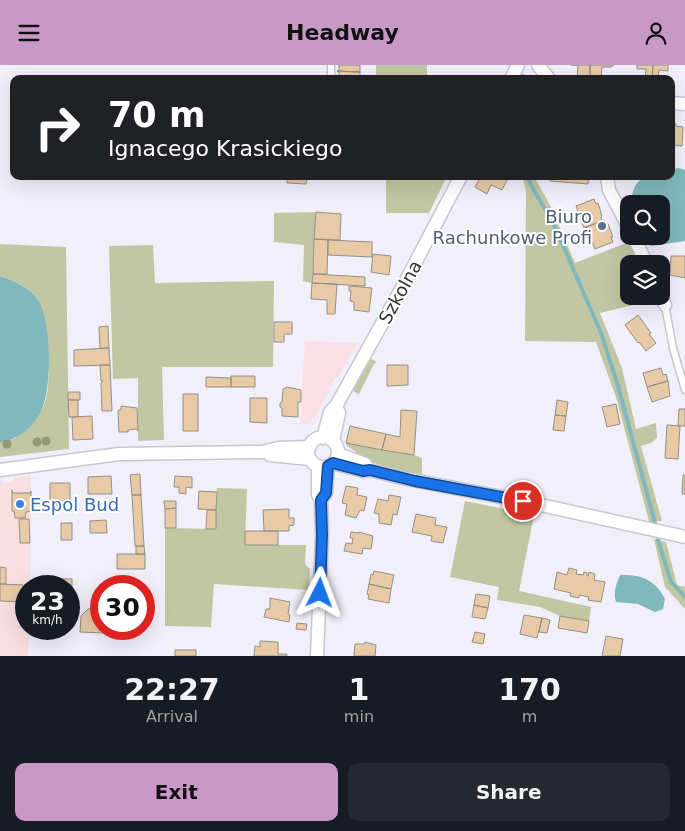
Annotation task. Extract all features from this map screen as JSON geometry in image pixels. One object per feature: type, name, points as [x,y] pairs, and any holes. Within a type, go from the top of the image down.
[{"type":"street","points":[[538,65],[546,75]]},
{"type":"street","name":"Szkolna","points":[[328,439],[339,413],[336,406],[407,279],[459,180]]},
{"type":"street","points":[[608,180],[609,190],[620,211]]},
{"type":"street","points":[[317,656],[322,535],[321,500],[318,495],[323,459],[314,441],[328,439],[336,446],[323,459]]},
{"type":"street","points":[[0,470],[119,453],[262,452],[268,455],[323,459],[363,471],[370,470],[523,501],[685,537]]},
{"type":"lane","points":[[664,305],[673,348],[685,390]]},
{"type":"shaded area","points":[[305,341],[358,343],[338,377],[335,378],[329,387],[330,391],[310,424],[300,425]]},
{"type":"shaded area","points":[[31,475],[30,575],[15,575],[15,640],[29,640],[28,656],[0,656],[0,480],[3,483],[12,482],[14,478]]},
{"type":"green space","points":[[376,65],[427,65],[427,75],[376,75]]},
{"type":"green space","points":[[386,180],[445,180],[429,213],[386,213]]},
{"type":"green space","points":[[523,180],[536,180],[551,207],[575,263],[621,245],[630,245],[636,255],[620,255],[620,305],[633,305],[600,313],[622,368],[636,429],[656,423],[657,438],[651,443],[641,446],[662,521],[656,521],[656,527],[650,525],[616,397],[596,342],[525,341],[526,191]]},
{"type":"green space","points":[[316,212],[312,283],[303,281],[304,245],[274,242],[274,213]]},
{"type":"green space","points":[[0,244],[66,247],[69,449],[0,457],[0,443],[18,436],[43,407],[48,385],[49,353],[45,322],[38,301],[26,288],[0,276]]},
{"type":"green space","points":[[153,245],[155,283],[274,281],[273,367],[162,367],[164,440],[138,441],[138,378],[113,379],[109,246]]},
{"type":"green space","points":[[371,359],[377,362],[374,364],[359,394],[354,392],[353,389]]},
{"type":"green space","points":[[346,443],[422,458],[422,476],[400,472],[355,456],[356,452],[347,446]]},
{"type":"green space","points":[[217,488],[247,489],[245,545],[306,545],[305,564],[310,569],[309,590],[214,584],[211,627],[165,626],[165,528],[215,529]]},
{"type":"green space","points":[[465,501],[534,515],[519,591],[591,607],[589,621],[560,616],[540,607],[497,600],[499,587],[450,577]]},
{"type":"green space","points":[[654,539],[666,542],[677,585],[685,587],[685,609],[665,587]]},
{"type":"water","points":[[675,168],[685,170],[685,241],[670,243],[670,195],[632,195],[638,182],[641,180],[675,180]]},
{"type":"water","points":[[0,276],[26,288],[38,300],[43,310],[48,340],[49,375],[44,405],[32,425],[12,439],[0,443]]},
{"type":"water","points":[[620,575],[647,579],[657,587],[665,599],[663,609],[655,612],[638,604],[616,602],[616,585]]},
{"type":"building","points":[[339,65],[360,65],[360,72],[337,71],[339,71]]},
{"type":"building","points":[[578,65],[590,65],[590,75],[577,75]]},
{"type":"building","points":[[590,65],[614,65],[602,67],[601,75],[590,75]]},
{"type":"building","points":[[637,65],[653,65],[652,75],[645,75],[646,69],[637,69]]},
{"type":"building","points":[[653,65],[668,65],[668,71],[659,70],[658,75],[652,75]]},
{"type":"building","points":[[337,71],[360,72],[360,75],[339,75]]},
{"type":"building","points":[[675,124],[676,126],[683,127],[682,146],[675,145]]},
{"type":"building","points":[[287,180],[306,180],[306,184],[287,183]]},
{"type":"building","points":[[479,180],[507,180],[502,190],[491,185],[487,194],[475,187]]},
{"type":"building","points":[[550,180],[588,180],[588,184]]},
{"type":"building","points":[[594,199],[596,204],[598,203],[602,221],[584,228],[576,206]]},
{"type":"building","points":[[316,212],[341,214],[340,240],[314,239]]},
{"type":"building","points":[[604,220],[608,224],[613,242],[595,249],[586,227]]},
{"type":"building","points":[[314,239],[328,240],[327,274],[313,274]]},
{"type":"building","points":[[328,240],[372,242],[372,257],[328,255]]},
{"type":"building","points":[[373,254],[391,256],[389,275],[371,272]]},
{"type":"building","points":[[671,256],[685,256],[685,278],[670,275]]},
{"type":"building","points":[[313,274],[365,277],[365,286],[312,283]]},
{"type":"building","points":[[312,283],[337,284],[335,314],[327,314],[327,300],[311,299]]},
{"type":"building","points":[[349,286],[372,288],[369,312],[354,310],[354,302],[350,301],[351,291],[349,291]]},
{"type":"building","points":[[638,315],[656,343],[646,351],[625,325]]},
{"type":"building","points":[[274,322],[292,322],[292,334],[284,334],[284,342],[274,342]]},
{"type":"building","points":[[108,326],[109,348],[100,348],[99,327]]},
{"type":"building","points":[[109,348],[110,365],[74,366],[74,350]]},
{"type":"building","points":[[100,365],[110,365],[112,411],[102,411],[101,383],[103,381],[101,381]]},
{"type":"building","points":[[387,365],[408,365],[408,385],[387,386]]},
{"type":"building","points":[[661,368],[663,375],[666,374],[668,381],[647,387],[643,373]]},
{"type":"building","points":[[231,376],[255,376],[255,387],[231,387]]},
{"type":"building","points":[[206,377],[231,378],[231,387],[206,387]]},
{"type":"building","points":[[668,381],[670,396],[652,402],[647,387]]},
{"type":"building","points":[[287,387],[301,390],[301,402],[298,402],[298,417],[282,416],[280,403],[282,402],[283,389]]},
{"type":"building","points":[[68,392],[80,392],[80,400],[68,400]]},
{"type":"building","points":[[183,394],[198,394],[198,431],[183,431]]},
{"type":"building","points":[[250,398],[267,398],[267,423],[250,422]]},
{"type":"building","points":[[68,400],[78,400],[78,417],[69,417]]},
{"type":"building","points":[[557,400],[568,402],[566,416],[555,415]]},
{"type":"building","points":[[616,404],[620,424],[607,427],[602,407]]},
{"type":"building","points":[[121,406],[137,408],[138,431],[137,429],[119,432],[118,410],[121,410]]},
{"type":"building","points":[[679,409],[685,409],[685,426],[678,426]]},
{"type":"building","points":[[401,410],[417,411],[414,455],[382,450],[386,434],[400,437]]},
{"type":"building","points":[[555,415],[566,416],[564,431],[553,430]]},
{"type":"building","points":[[92,416],[93,439],[73,440],[72,417]]},
{"type":"building","points":[[667,425],[680,426],[678,459],[665,458]]},
{"type":"building","points":[[350,426],[386,434],[382,450],[346,443]]},
{"type":"building","points":[[140,474],[141,495],[132,495],[130,475]]},
{"type":"building","points":[[683,475],[685,475],[685,494],[682,494]]},
{"type":"building","points":[[111,476],[112,494],[88,494],[88,477]]},
{"type":"building","points":[[175,476],[192,477],[192,488],[186,487],[186,494],[179,493],[179,487],[174,487]]},
{"type":"building","points":[[50,483],[70,483],[70,500],[64,500],[64,505],[56,505],[56,500],[50,500]]},
{"type":"building","points":[[346,486],[358,488],[357,495],[367,497],[364,511],[360,510],[356,518],[345,515],[347,504],[342,503]]},
{"type":"building","points":[[12,490],[13,493],[30,493],[31,491],[31,511],[26,512],[25,518],[15,518],[14,511],[12,511]]},
{"type":"building","points":[[199,491],[217,492],[216,510],[198,509]]},
{"type":"building","points":[[132,495],[141,495],[144,546],[135,546]]},
{"type":"building","points":[[389,495],[401,497],[397,515],[393,514],[391,525],[379,523],[379,514],[374,513],[378,499],[388,501]]},
{"type":"building","points":[[164,501],[176,501],[176,508],[165,509]]},
{"type":"building","points":[[176,508],[176,528],[165,528],[165,509]]},
{"type":"building","points":[[289,509],[289,518],[294,518],[294,525],[289,526],[289,531],[264,531],[263,510]]},
{"type":"building","points":[[207,510],[216,510],[216,529],[206,529]]},
{"type":"building","points":[[416,514],[436,518],[435,525],[447,527],[443,543],[431,541],[432,536],[412,532]]},
{"type":"building","points":[[19,519],[29,519],[30,543],[20,543]]},
{"type":"building","points":[[106,520],[107,533],[90,533],[90,521]]},
{"type":"building","points":[[61,523],[72,523],[72,540],[61,540]]},
{"type":"building","points":[[245,531],[278,531],[278,545],[245,545]]},
{"type":"building","points":[[351,532],[373,536],[371,549],[363,548],[362,554],[344,551],[346,543],[352,544]]},
{"type":"building","points":[[136,546],[144,546],[145,554],[136,554]]},
{"type":"building","points":[[117,554],[145,554],[145,569],[117,569]]},
{"type":"building","points":[[0,567],[6,568],[6,584],[0,584]]},
{"type":"building","points":[[569,568],[577,570],[576,574],[583,575],[584,572],[588,576],[589,572],[595,574],[594,580],[605,582],[601,602],[588,600],[589,597],[579,595],[579,598],[570,596],[571,593],[554,589],[557,572],[567,575]]},
{"type":"building","points":[[374,571],[394,575],[391,589],[369,584],[371,574],[373,575]]},
{"type":"building","points":[[0,584],[15,585],[15,602],[0,601]]},
{"type":"building","points":[[369,584],[391,589],[389,603],[368,599]]},
{"type":"building","points":[[476,594],[490,596],[488,608],[474,605]]},
{"type":"building","points":[[270,598],[290,602],[289,622],[264,617],[266,609],[270,609]]},
{"type":"building","points":[[474,605],[488,608],[485,619],[472,617]]},
{"type":"building","points":[[90,609],[90,632],[80,632],[81,616]]},
{"type":"building","points":[[524,615],[542,618],[537,638],[520,634]]},
{"type":"building","points":[[560,616],[589,621],[587,633],[558,628]]},
{"type":"building","points":[[542,618],[550,620],[547,633],[539,632]]},
{"type":"building","points":[[297,623],[307,624],[306,630],[296,629]]},
{"type":"building","points":[[475,632],[485,634],[483,644],[472,642]]},
{"type":"building","points":[[606,636],[623,639],[620,656],[602,656]]},
{"type":"building","points":[[260,641],[278,642],[278,654],[287,654],[287,656],[254,656],[255,646],[260,647]]},
{"type":"building","points":[[365,642],[376,645],[375,656],[354,656],[355,644],[364,644]]},
{"type":"building","points":[[175,650],[196,650],[196,656],[175,656]]},
{"type":"waterway","points":[[528,180],[556,229],[601,333],[618,386],[655,523]]},
{"type":"waterway","points":[[658,540],[671,582],[685,597]]},
{"type":"place","name":"Biuro Rachunkowe Profi","points":[[602,226]]},
{"type":"place","name":"Espol Bud","points":[[20,504]]},
{"type":"route","points":[[320,593],[321,500],[326,493],[328,466],[333,463],[363,471],[370,470],[415,481],[523,501]]}]
